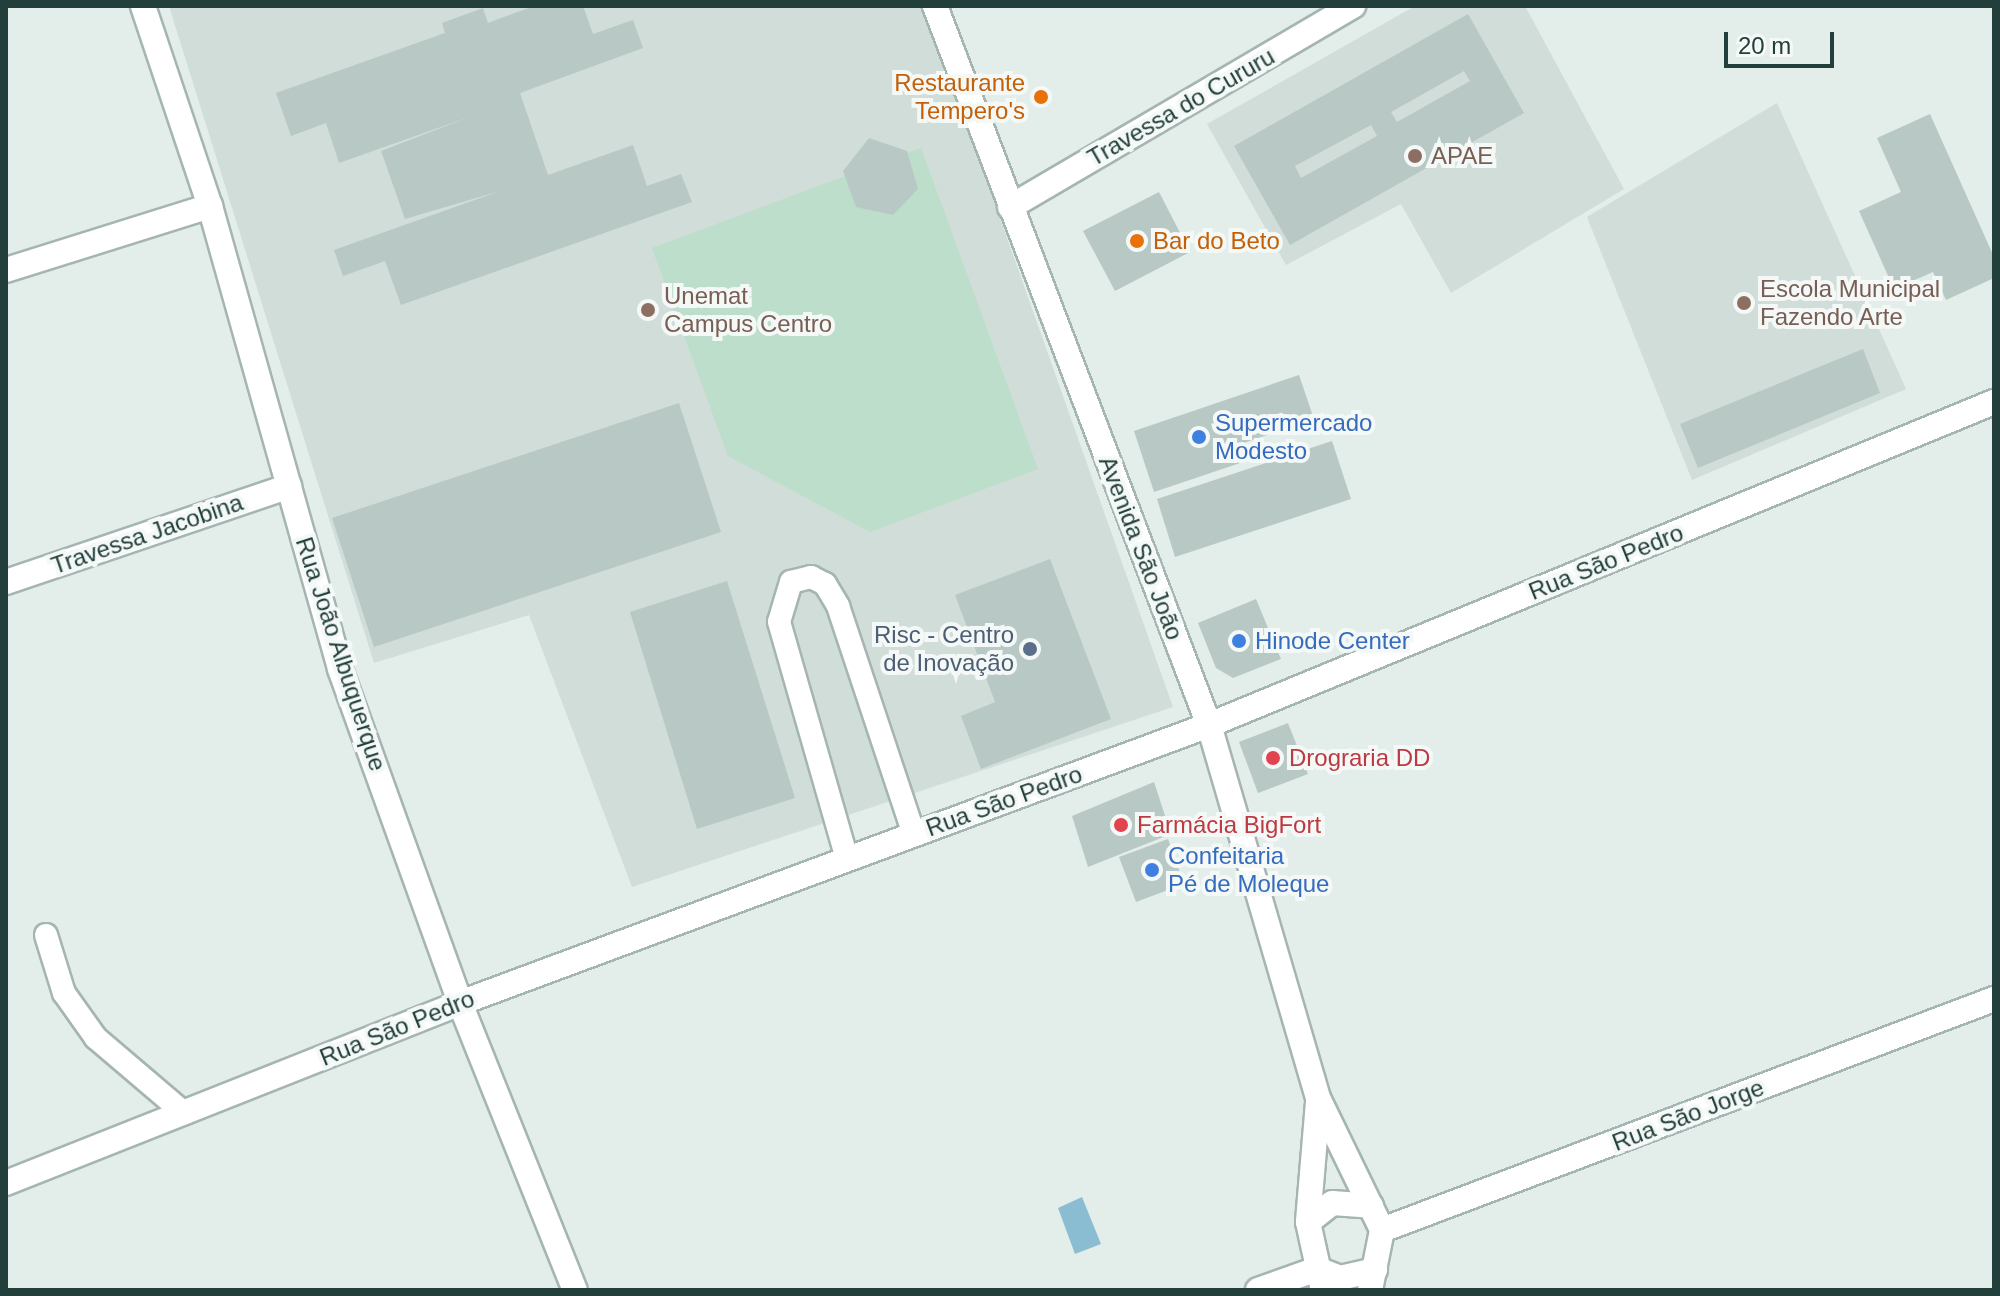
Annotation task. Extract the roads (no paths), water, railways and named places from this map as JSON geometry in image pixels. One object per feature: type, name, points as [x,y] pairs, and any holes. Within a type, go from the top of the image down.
[{"type":"street","name":"Rua João Albuquerque","points":[[143,6],[210,206],[340,669],[460,1003],[575,1290]]},
{"type":"street","name":"Avenida São João","points":[[935,6],[1209,725],[1319,1100],[1382,1230]]},
{"type":"street","name":"Travessa do Cururu","points":[[1010,207],[1353,6]]},
{"type":"street","points":[[6,270],[210,206]]},
{"type":"street","name":"Rua São Pedro","points":[[6,1183],[460,1003],[1209,725],[1994,402]]},
{"type":"street","name":"Travessa Jacobina","points":[[6,582],[289,486]]},
{"type":"street","name":"Rua São Jorge","points":[[1382,1230],[1994,999]]},
{"type":"street","name":"Avenida São João","points":[[1319,1100],[1308,1222],[1320,1279]]},
{"type":"street","points":[[1308,1222],[1332,1203],[1371,1206]]},
{"type":"street","points":[[1258,1290],[1320,1279],[1373,1280],[1382,1230]]},
{"type":"lane","points":[[847,859],[779,622],[791,582],[811,577],[825,584],[838,606],[914,834]]},
{"type":"lane","points":[[46,935],[64,993],[96,1038],[184,1113]]},
{"type":"water","points":[[1082,1197],[1101,1244],[1075,1254],[1058,1208]]},
{"type":"place","name":"Restaurante Tempero's","points":[[1041,97]]},
{"type":"place","name":"APAE","points":[[1415,156]]},
{"type":"place","name":"Bar do Beto","points":[[1137,241]]},
{"type":"place","name":"Escola Municipal Fazendo Arte","points":[[1744,303]]},
{"type":"place","name":"Unemat Campus Centro","points":[[648,310]]},
{"type":"place","name":"Supermercado Modesto","points":[[1199,437]]},
{"type":"place","name":"Hinode Center","points":[[1239,641]]},
{"type":"place","name":"Risc - Centro de Inovação","points":[[1030,649]]},
{"type":"place","name":"Drograria DD","points":[[1273,758]]},
{"type":"place","name":"Farmácia BigFort","points":[[1121,825]]},
{"type":"place","name":"Confeitaria Pé de Moleque","points":[[1152,870]]}]
